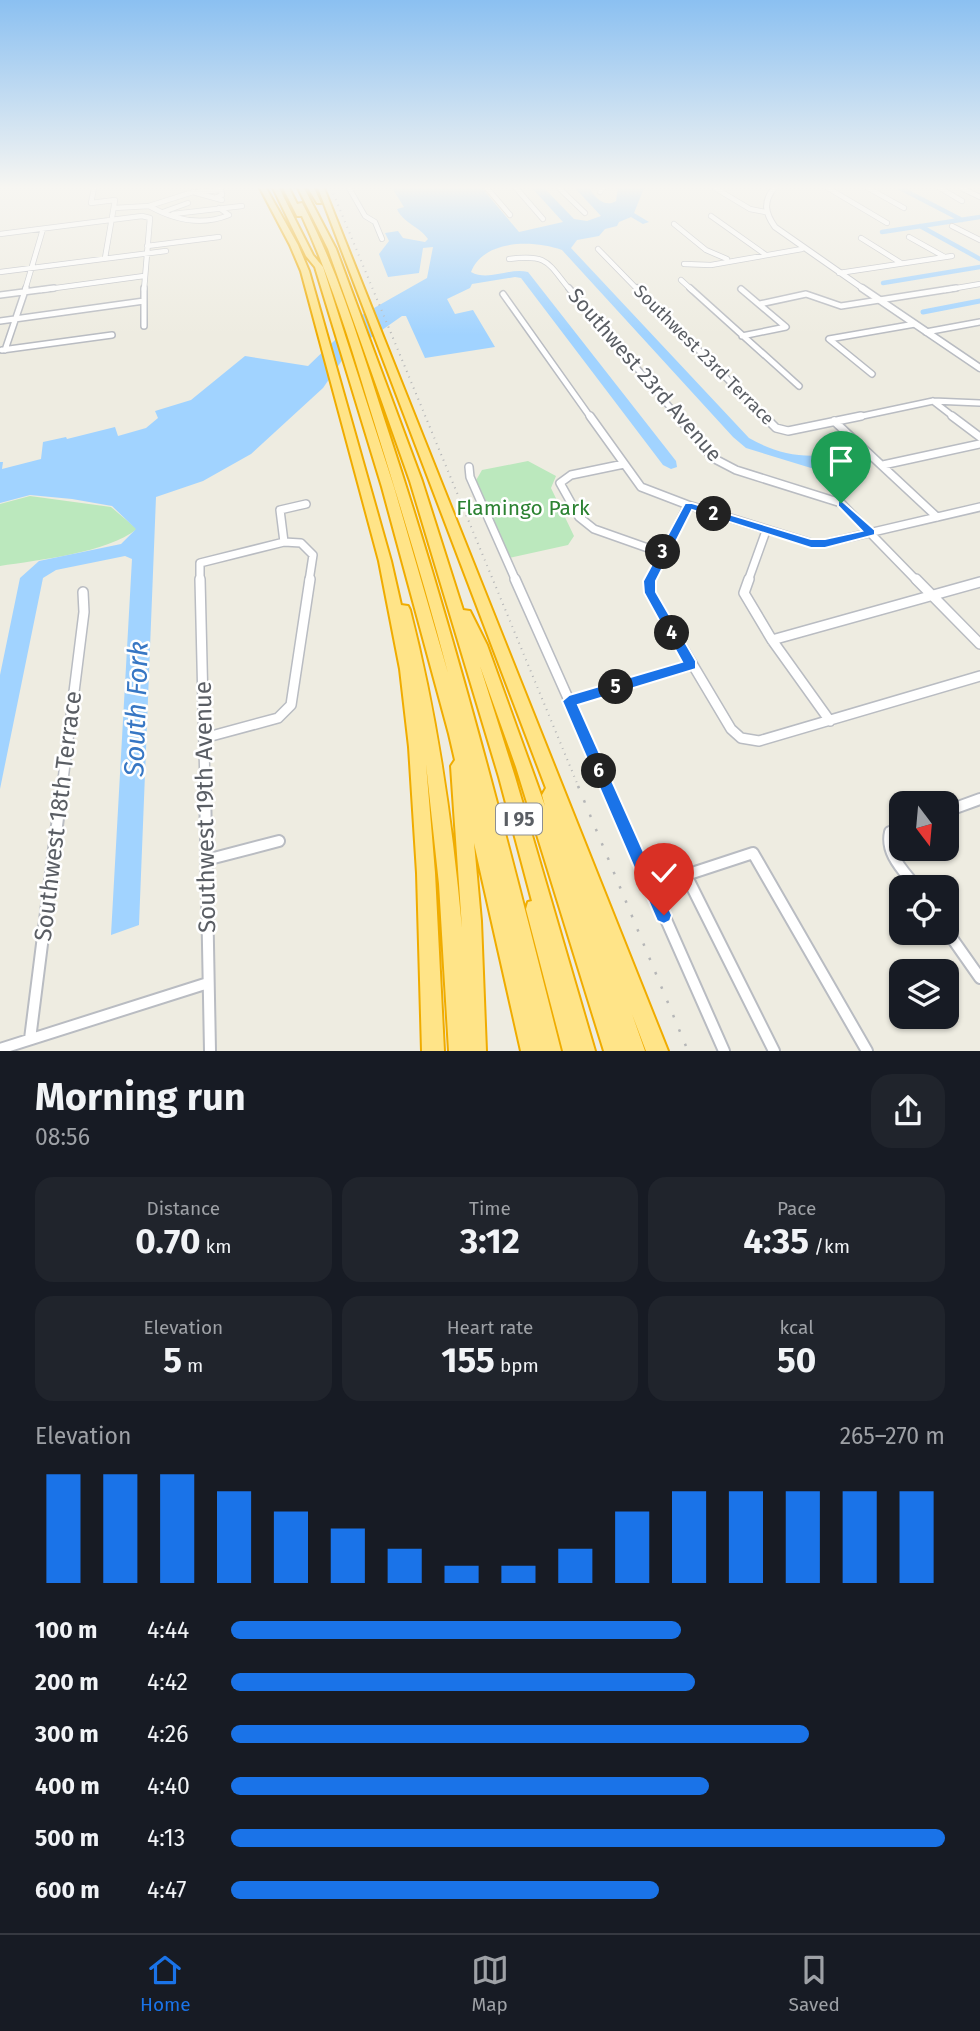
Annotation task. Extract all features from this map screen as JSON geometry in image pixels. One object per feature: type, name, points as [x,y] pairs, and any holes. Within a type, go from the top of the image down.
[{"type":"highway","points":[[290,237],[307,278],[385,561],[407,669],[417,747],[429,923],[433,1051]]},
{"type":"highway","points":[[312,237],[322,249]]},
{"type":"highway","points":[[315,237],[322,249],[401,486],[472,730],[550,1051]]},
{"type":"highway","points":[[317,237],[413,482],[492,747],[574,1051]]},
{"type":"highway","points":[[322,249],[326,237]]},
{"type":"highway","points":[[340,237],[657,1051]]},
{"type":"highway","name":"I 95","points":[[322,249],[319,267],[388,487],[457,734],[532,1051]]},
{"type":"highway","name":"I 95","points":[[413,482],[451,589],[517,810],[584,1051]]},
{"type":"highway","points":[[385,561],[398,592],[415,655],[437,768],[452,906],[460,1051]]},
{"type":"highway","points":[[451,589],[480,645],[513,736],[615,1051]]},
{"type":"highway","points":[[457,734],[470,910],[475,1051]]},
{"type":"highway","points":[[532,735],[634,1051]]},
{"type":"street","points":[[2,350],[17,319],[41,237]]},
{"type":"street","points":[[105,258],[109,237]]},
{"type":"street","points":[[144,326],[144,276],[148,237]]},
{"type":"street","points":[[147,246],[219,237]]},
{"type":"street","points":[[690,237],[696,244],[722,259],[752,257]]},
{"type":"street","points":[[741,237],[766,255]]},
{"type":"street","points":[[787,237],[980,368]]},
{"type":"street","points":[[909,237],[943,257]]},
{"type":"street","points":[[861,238],[902,263]]},
{"type":"street","points":[[684,264],[711,265],[802,248]]},
{"type":"street","name":"Southwest 23rd Terrace","points":[[598,249],[776,428],[788,431],[834,421]]},
{"type":"street","points":[[0,272],[166,251]]},
{"type":"street","name":"Southwest 23rd Avenue","points":[[509,259],[534,256],[546,261],[718,463],[833,499],[851,511],[980,644]]},
{"type":"street","points":[[839,273],[952,256]]},
{"type":"street","points":[[0,295],[144,276]]},
{"type":"street","points":[[681,280],[799,386]]},
{"type":"street","points":[[760,304],[806,294],[835,306],[980,284]]},
{"type":"street","points":[[741,289],[786,327],[742,336]]},
{"type":"street","points":[[503,294],[641,487],[766,531],[811,543],[825,543],[980,507]]},
{"type":"street","points":[[0,321],[144,301]]},
{"type":"street","points":[[926,332],[980,322]]},
{"type":"street","points":[[872,374],[829,339],[915,324]]},
{"type":"street","points":[[2,350],[112,335]]},
{"type":"street","points":[[933,401],[980,437]]},
{"type":"street","points":[[834,421],[933,401],[980,403]]},
{"type":"street","points":[[834,421],[937,517]]},
{"type":"street","points":[[883,465],[980,444]]},
{"type":"street","points":[[624,464],[571,475],[560,483],[579,517],[594,529],[662,553]]},
{"type":"street","points":[[469,467],[470,477],[724,1051]]},
{"type":"street","points":[[204,738],[271,720],[291,705],[313,555],[306,545],[298,541],[284,542],[280,510],[306,504]]},
{"type":"street","points":[[688,505],[662,553],[650,581],[650,593],[731,729],[741,737],[759,741],[980,676]]},
{"type":"street","points":[[766,531],[744,593],[772,639],[830,721]]},
{"type":"street","name":"Southwest 19th Avenue","points":[[210,1051],[200,562],[284,542]]},
{"type":"street","points":[[772,639],[980,582]]},
{"type":"street","name":"Southwest 18th Terrace","points":[[30,1039],[84,612],[83,592]]},
{"type":"street","points":[[569,701],[691,665]]},
{"type":"street","points":[[959,807],[980,799]]},
{"type":"street","points":[[206,860],[279,841]]},
{"type":"street","points":[[774,1051],[686,874],[753,853],[867,1051]]},
{"type":"street","points":[[957,945],[980,978]]},
{"type":"street","points":[[0,1049],[208,983]]},
{"type":"green space","name":"Flamingo Park","points":[[528,461],[556,476],[551,488],[574,536],[568,545],[509,558],[475,482],[482,470]]},
{"type":"green space","points":[[30,496],[111,507],[137,529],[90,550],[0,566],[0,504]]},
{"type":"water","name":"South Fork","points":[[387,237],[425,242],[428,239],[426,237],[593,237],[577,240],[571,248],[749,438],[769,448],[789,453],[810,456],[832,454],[856,477],[847,479],[746,448],[562,250],[524,244],[510,245],[487,253],[477,261],[471,272],[485,276],[514,271],[528,272],[676,461],[677,467],[671,469],[663,465],[521,278],[515,277],[472,284],[470,288],[447,299],[455,314],[473,310],[495,347],[425,358],[406,316],[402,316],[345,356],[323,388],[251,454],[203,481],[156,497],[139,925],[111,935],[132,559],[125,556],[56,570],[43,578],[0,789],[0,675],[20,578],[39,561],[121,544],[136,529],[112,506],[30,495],[0,503],[0,462],[3,462],[2,469],[41,459],[43,442],[115,427],[118,436],[146,428],[158,418],[155,411],[191,400],[245,356],[308,366],[360,316],[427,278],[433,247],[423,248],[419,273],[388,277],[379,254],[389,241]]},
{"type":"waterway","points":[[940,237],[980,259]]},
{"type":"waterway","points":[[883,283],[980,267]]},
{"type":"waterway","points":[[923,312],[980,301]]},
{"type":"railway","points":[[351,237],[579,788]]},
{"type":"railway","points":[[578,786],[688,1051]]},
{"type":"route","points":[[664,915],[569,701],[691,665],[650,593],[650,581],[662,553],[688,505],[811,543],[825,543],[871,533],[841,503]]}]
